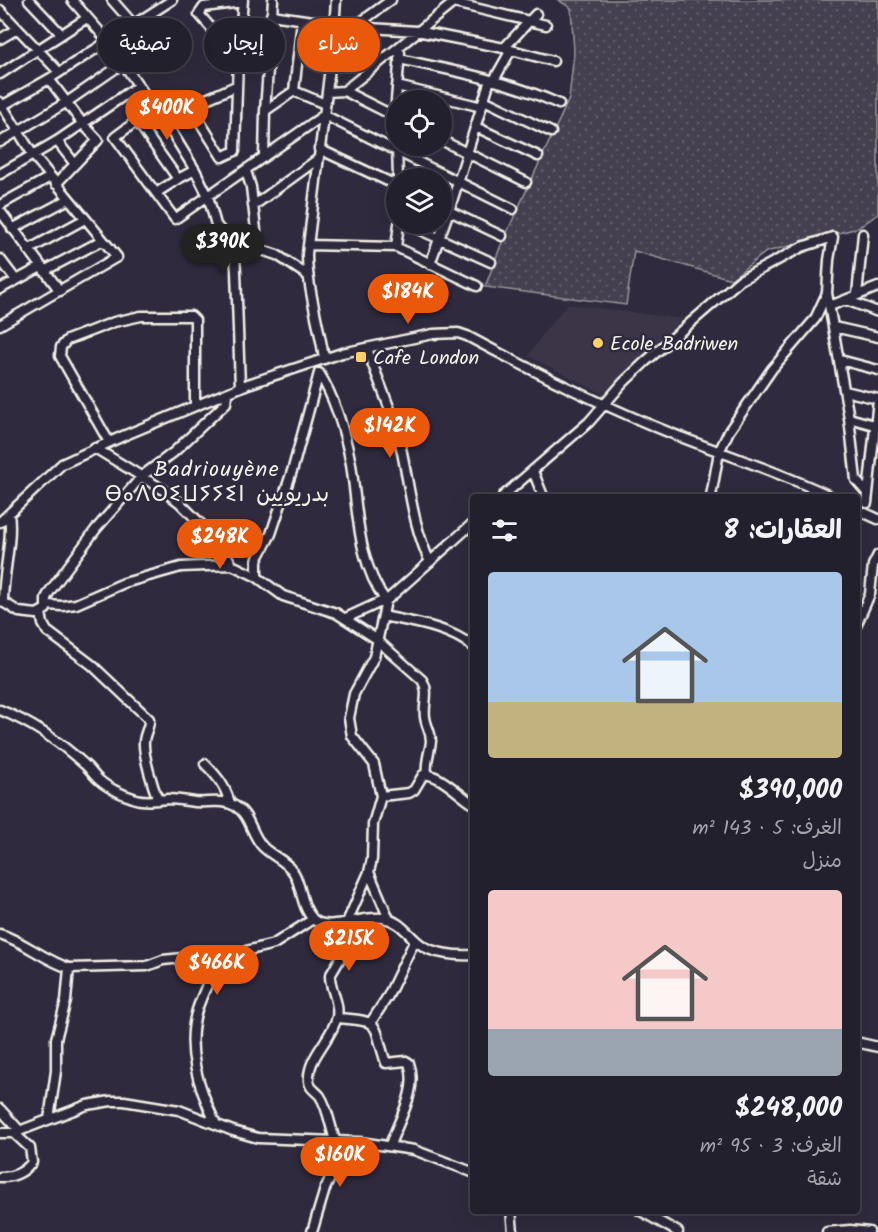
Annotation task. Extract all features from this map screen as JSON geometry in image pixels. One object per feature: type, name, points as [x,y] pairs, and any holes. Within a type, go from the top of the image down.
[{"type":"street","points":[[29,0],[62,34]]},
{"type":"street","points":[[72,0],[98,30]]},
{"type":"street","points":[[112,0],[128,18]]},
{"type":"street","points":[[140,18],[157,3],[172,0]]},
{"type":"street","points":[[264,157],[273,0]]},
{"type":"street","points":[[335,18],[337,0]]},
{"type":"street","points":[[366,18],[390,0]]},
{"type":"street","points":[[204,20],[199,14],[204,7],[242,1],[241,18]]},
{"type":"street","points":[[344,91],[455,1],[546,25]]},
{"type":"street","points":[[0,10],[58,72]]},
{"type":"street","points":[[452,194],[492,80],[508,49],[536,14]]},
{"type":"street","points":[[271,15],[297,19]]},
{"type":"street","points":[[0,74],[87,18]]},
{"type":"street","points":[[0,39],[17,29]]},
{"type":"street","points":[[380,29],[417,31],[508,49],[553,61]]},
{"type":"street","points":[[397,90],[401,45]]},
{"type":"street","points":[[0,325],[117,257],[33,155],[1,105],[49,79],[98,46]]},
{"type":"street","points":[[399,59],[492,80],[532,92],[560,104]]},
{"type":"street","points":[[265,111],[294,91],[297,64]]},
{"type":"street","points":[[0,142],[67,102],[110,72]]},
{"type":"street","points":[[128,72],[163,118],[195,170],[208,196],[216,225],[228,239],[234,243],[277,255],[307,275]]},
{"type":"street","points":[[190,106],[222,157],[235,151],[237,72]]},
{"type":"street","points":[[324,358],[307,275],[308,245],[329,72]]},
{"type":"street","points":[[0,205],[53,181],[75,164],[98,140],[49,79]]},
{"type":"street","points":[[0,174],[57,141],[138,86]]},
{"type":"street","points":[[163,118],[236,86]]},
{"type":"street","points":[[397,86],[483,103],[551,132]]},
{"type":"street","points":[[294,91],[325,104]]},
{"type":"street","points":[[327,92],[344,91],[386,112]]},
{"type":"street","points":[[154,108],[115,137],[174,219],[246,171],[324,114]]},
{"type":"street","points":[[324,114],[386,144]]},
{"type":"street","points":[[137,121],[178,179]]},
{"type":"street","points":[[476,127],[538,156]]},
{"type":"street","points":[[57,141],[75,164]]},
{"type":"street","points":[[452,146],[526,182]]},
{"type":"street","points":[[319,149],[386,180]]},
{"type":"street","points":[[410,156],[513,209]]},
{"type":"street","points":[[253,206],[318,159]]},
{"type":"street","points":[[156,193],[195,170]]},
{"type":"street","points":[[234,243],[256,230],[251,187],[246,171]]},
{"type":"street","points":[[12,229],[69,199]]},
{"type":"street","points":[[0,211],[60,291]]},
{"type":"street","points":[[452,212],[502,236]]},
{"type":"street","points":[[28,250],[85,219]]},
{"type":"street","points":[[396,247],[398,234]]},
{"type":"street","points":[[430,234],[491,262]]},
{"type":"street","points":[[430,264],[440,234]]},
{"type":"street","points":[[857,295],[863,234]]},
{"type":"street","points":[[505,494],[589,423],[623,383],[645,362],[741,280],[802,247],[833,237],[827,293],[845,391],[856,480],[867,498],[875,453],[874,425],[878,400],[845,391]]},
{"type":"street","points":[[0,290],[16,280],[103,240]]},
{"type":"street","points":[[234,243],[240,387]]},
{"type":"street","points":[[308,245],[396,247],[477,286]]},
{"type":"street","points":[[0,259],[16,280]]},
{"type":"street","points":[[830,306],[878,287]]},
{"type":"street","points":[[711,494],[719,452],[729,431],[759,387],[815,319],[827,293]]},
{"type":"street","points":[[846,300],[878,312]]},
{"type":"street","points":[[108,442],[60,357],[61,348],[67,340],[114,322],[141,316],[191,316],[195,320],[195,406]]},
{"type":"street","points":[[834,327],[878,337]]},
{"type":"street","points":[[0,522],[62,464],[108,442],[240,387],[324,358],[425,335],[458,333],[605,406],[719,452],[771,470],[825,494]]},
{"type":"street","points":[[367,348],[397,431],[412,508],[423,547],[430,562]]},
{"type":"street","points":[[840,360],[878,370]]},
{"type":"street","points":[[312,1232],[325,1189],[338,1161],[337,1141],[325,1106],[310,1085],[309,1079],[316,1056],[337,1018],[338,1007],[329,979],[348,945],[346,922],[369,872],[373,853],[372,824],[381,796],[374,764],[352,736],[349,718],[354,694],[369,669],[378,641],[386,601],[372,579],[366,560],[344,434],[315,361]]},
{"type":"street","points":[[257,577],[257,560],[271,534],[293,468],[320,373]]},
{"type":"street","points":[[158,800],[144,753],[144,739],[149,719],[92,665],[47,631],[41,613],[47,605],[48,595],[96,529],[142,476],[174,452],[226,403],[228,393]]},
{"type":"street","points":[[849,418],[874,425]]},
{"type":"street","points":[[95,448],[171,495],[192,514],[224,552],[232,566]]},
{"type":"street","points":[[533,471],[542,494]]},
{"type":"street","points":[[860,511],[878,519]]},
{"type":"street","points":[[9,514],[10,528],[4,571],[3,602],[20,612],[41,613]]},
{"type":"street","points":[[346,618],[386,601],[470,526]]},
{"type":"street","points":[[860,612],[870,594],[873,565],[878,555]]},
{"type":"street","points":[[47,605],[76,604],[124,583],[181,567],[232,566],[257,577],[283,596],[323,608],[346,618],[378,641],[425,685],[424,715],[431,735],[427,774],[409,793],[381,796]]},
{"type":"street","points":[[383,616],[459,636],[470,644]]},
{"type":"street","points":[[0,710],[43,732],[84,764],[101,782],[135,799],[230,803],[242,812],[263,847],[283,860],[292,871],[313,919],[327,925],[364,918],[389,919],[404,928],[427,949],[470,955]]},
{"type":"street","points":[[205,764],[219,777],[230,803]]},
{"type":"street","points":[[427,774],[438,778],[470,802]]},
{"type":"street","points":[[369,872],[389,919]]},
{"type":"street","points":[[0,934],[24,944],[54,963],[69,968],[147,966],[164,960],[192,957],[217,963],[246,951],[274,944],[313,919]]},
{"type":"street","points":[[371,1022],[388,996],[415,940]]},
{"type":"street","points":[[215,1122],[194,1064],[193,1034],[196,1012],[217,963]]},
{"type":"street","points":[[49,1119],[56,1071],[56,1044],[66,1001],[69,968]]},
{"type":"street","points":[[337,1018],[371,1022],[377,1028],[386,1063],[406,1061],[411,1068],[412,1077],[407,1102],[390,1145]]},
{"type":"street","points":[[860,1043],[878,1047]]},
{"type":"street","points":[[0,1134],[17,1132],[100,1102],[124,1101],[180,1110],[233,1131],[258,1138],[390,1145],[414,1150],[470,1171]]},
{"type":"street","points":[[0,1109],[30,1148],[32,1162],[15,1174],[0,1177]]},
{"type":"street","points":[[511,1214],[513,1232]]},
{"type":"street","points":[[646,1214],[678,1232]]},
{"type":"street","points":[[826,1232],[850,1230],[870,1232]]},
{"type":"shaded area","points":[[558,0],[878,0],[878,214],[858,228],[766,252],[731,279],[634,251],[626,305],[485,287],[501,245],[569,99],[574,52],[571,8]]},
{"type":"shaded area","name":"Ecole Badriwen","points":[[567,304],[683,319],[607,396],[528,356]]},
{"type":"place","name":"Ecole Badriwen","points":[[598,343]]},
{"type":"place","name":"Cafe London","points":[[361,357]]},
{"type":"district","name":"Badriouyène ⴱⴰⴷⵔⵉⵡⵢⵢⵉⵏ بدريويين","points":[[217,480]]}]
